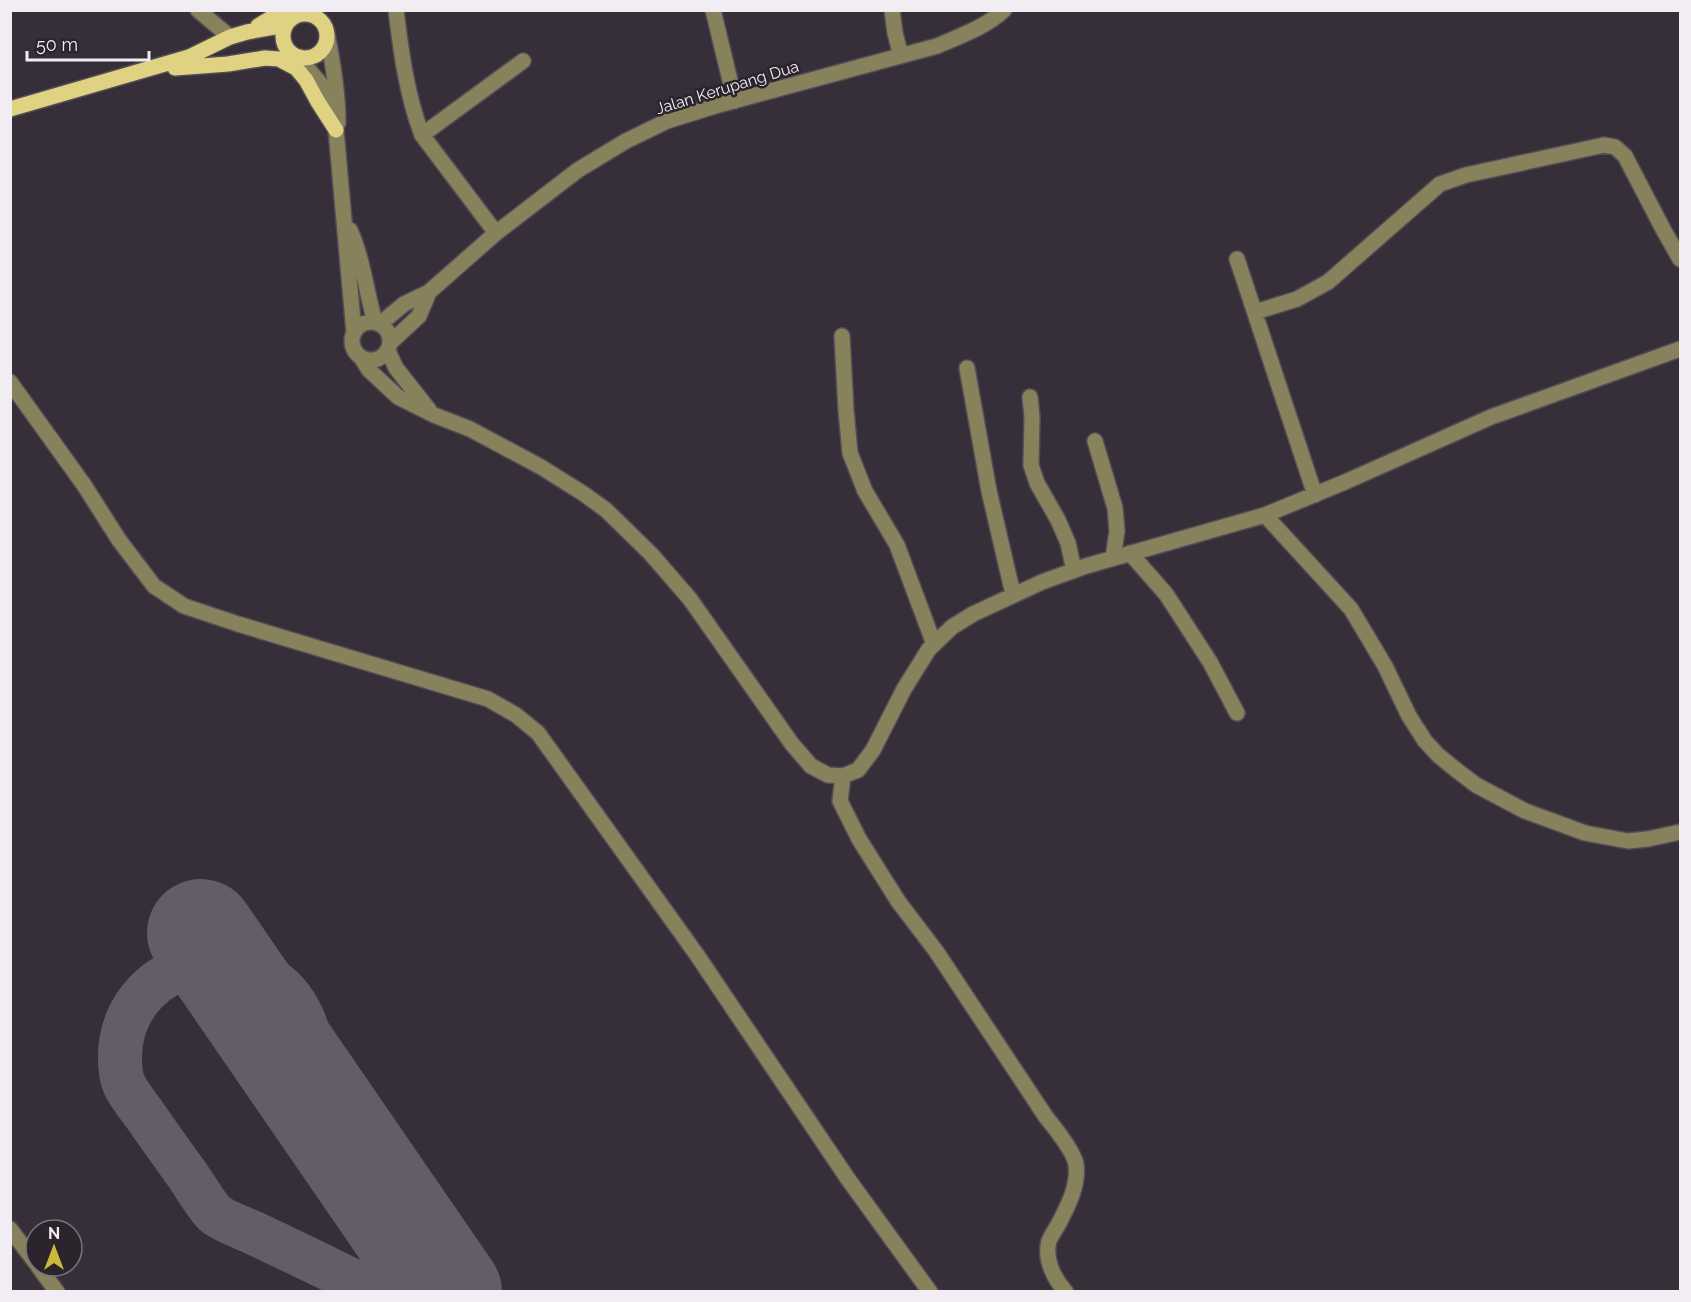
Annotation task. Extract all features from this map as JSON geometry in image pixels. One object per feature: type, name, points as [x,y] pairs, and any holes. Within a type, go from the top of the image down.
[{"type":"main road","points":[[189,57],[227,56],[256,51],[294,53],[307,57],[319,52],[326,41],[326,10]]},
{"type":"main road","points":[[10,109],[189,57],[231,38],[290,16],[308,14],[322,22],[326,31]]},
{"type":"main road","points":[[290,16],[283,37],[294,53]]},
{"type":"main road","points":[[141,70],[228,64],[264,58],[279,59],[296,68],[306,80],[337,137]]},
{"type":"street","points":[[198,10],[231,38]]},
{"type":"street","points":[[396,10],[411,100],[422,135],[496,233]]},
{"type":"street","points":[[713,10],[735,101]]},
{"type":"street","points":[[892,10],[901,56]]},
{"type":"street","name":"Jalan Kerupang Dua","points":[[377,323],[404,304],[429,292],[496,233],[578,170],[626,141],[667,121],[937,46],[996,18],[1004,10]]},
{"type":"street","points":[[326,31],[332,55],[337,98],[337,137],[354,333],[352,344],[357,355],[369,361],[381,358],[390,347]]},
{"type":"street","points":[[294,53],[320,83],[337,137]]},
{"type":"street","points":[[422,135],[523,61]]},
{"type":"street","points":[[1255,312],[1297,299],[1328,282],[1440,184],[1466,174],[1604,145],[1615,147],[1625,156],[1680,259]]},
{"type":"street","points":[[344,216],[356,243],[369,302],[377,323],[387,330],[396,368],[434,415]]},
{"type":"street","points":[[1237,259],[1315,495]]},
{"type":"street","name":"Jalan Kerupang Dua","points":[[390,347],[419,316],[429,292]]},
{"type":"street","points":[[354,333],[364,324],[377,323]]},
{"type":"street","points":[[842,336],[850,453],[865,491],[897,545],[934,644]]},
{"type":"street","points":[[362,358],[369,370],[398,397],[434,415],[470,429],[541,467],[606,510],[651,554],[690,599],[792,744],[811,766],[828,775],[843,776],[858,770],[873,750],[904,689],[934,644],[952,627],[973,614],[1013,594],[1074,570],[1265,515],[1491,417],[1680,349]]},
{"type":"street","points":[[967,368],[989,491],[1013,594]]},
{"type":"street","points":[[10,382],[84,485],[119,540],[154,586],[184,606],[488,699],[516,715],[538,733],[697,955],[848,1179],[930,1292]]},
{"type":"street","points":[[1030,397],[1032,417],[1030,465],[1068,543],[1074,570]]},
{"type":"street","points":[[1095,441],[1115,508],[1117,531],[1113,558]]},
{"type":"street","points":[[1265,515],[1350,609],[1425,741],[1455,769],[1476,785],[1525,811],[1585,833],[1628,841],[1680,832]]},
{"type":"street","points":[[1130,553],[1166,594],[1210,662],[1237,713]]},
{"type":"street","points":[[843,776],[840,801],[872,861],[898,901],[936,951],[1063,1139],[1076,1162],[1076,1185],[1049,1242],[1049,1265],[1057,1282],[1066,1292]]},
{"type":"street","points":[[10,1229],[24,1248]]},
{"type":"street","points":[[47,1278],[57,1292]]},
{"type":"taxiway","points":[[331,1121],[315,1097],[310,1041],[303,1018],[296,1004],[286,992],[262,973],[235,964],[208,963],[181,969],[157,982],[138,1002],[125,1027],[120,1057],[123,1081],[132,1098],[212,1211],[223,1219],[375,1292]]},
{"type":"runway","points":[[201,933],[448,1292]]}]
